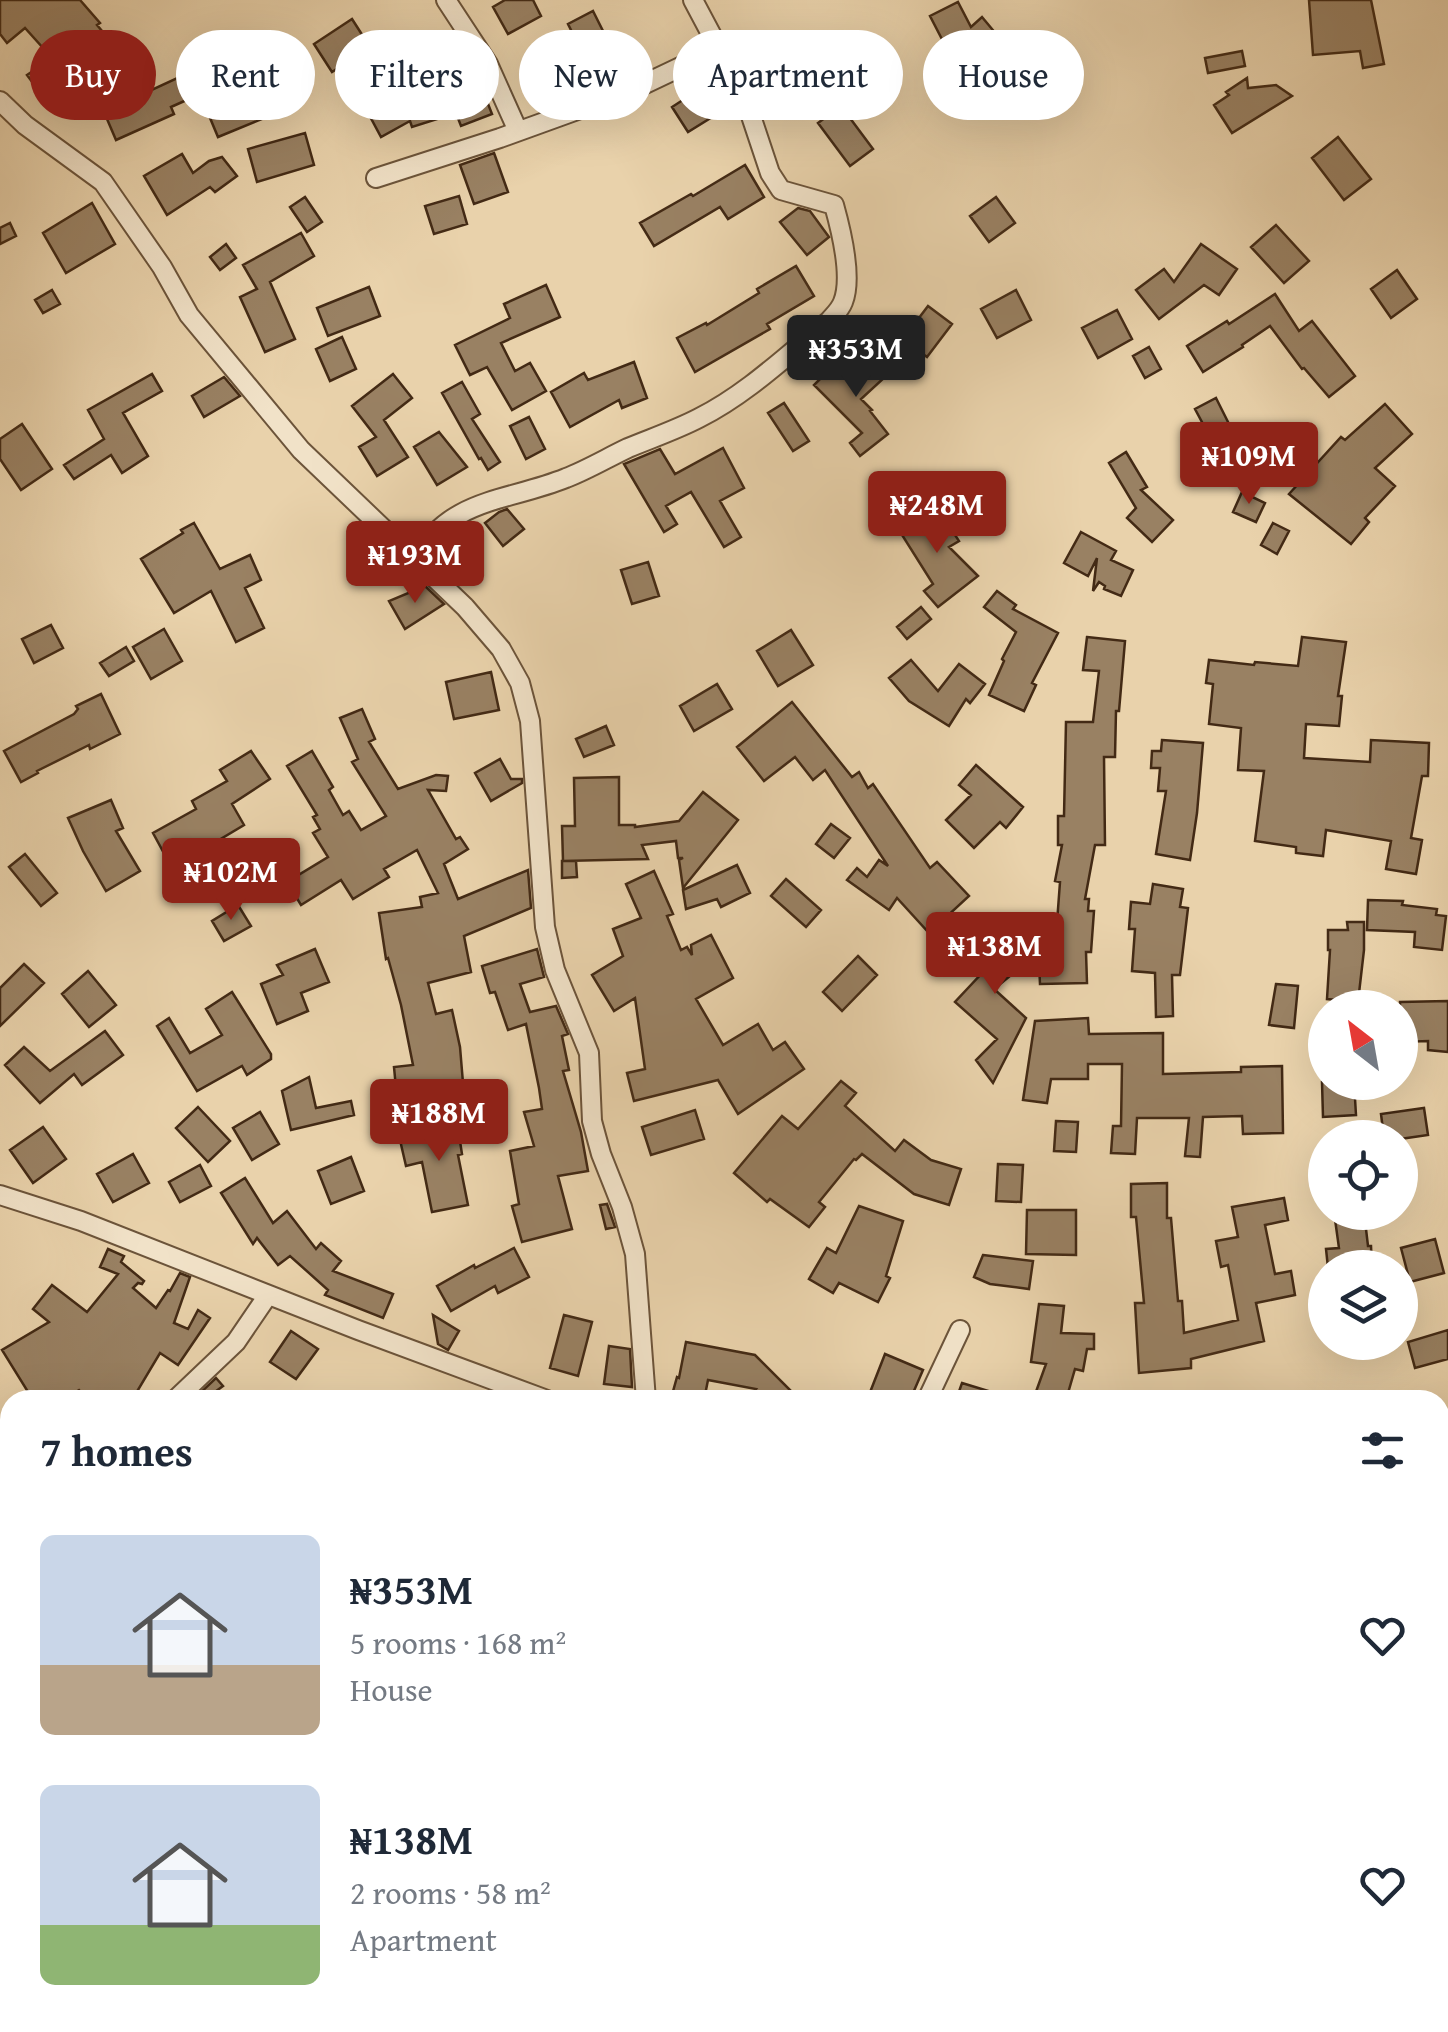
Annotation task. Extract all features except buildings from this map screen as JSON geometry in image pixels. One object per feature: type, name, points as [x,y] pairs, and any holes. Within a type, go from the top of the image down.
[{"type":"street","points":[[446,0],[488,64],[518,131]]},
{"type":"street","points":[[694,0],[710,30]]},
{"type":"street","points":[[376,178],[630,91],[673,71]]},
{"type":"street","points":[[0,100],[25,125],[103,182],[162,267],[189,314],[300,450],[465,607],[501,649],[520,684],[530,720],[545,927],[555,970],[588,1052],[592,1121],[635,1254],[645,1390]]},
{"type":"street","points":[[416,560],[435,531],[455,516],[565,479],[704,416],[754,382],[839,310],[846,292],[845,243],[834,205],[780,190],[770,173],[752,120]]},
{"type":"street","points":[[0,1195],[81,1221],[520,1390]]},
{"type":"street","points":[[185,1390],[236,1342],[268,1295]]},
{"type":"street","points":[[932,1390],[960,1330]]}]
